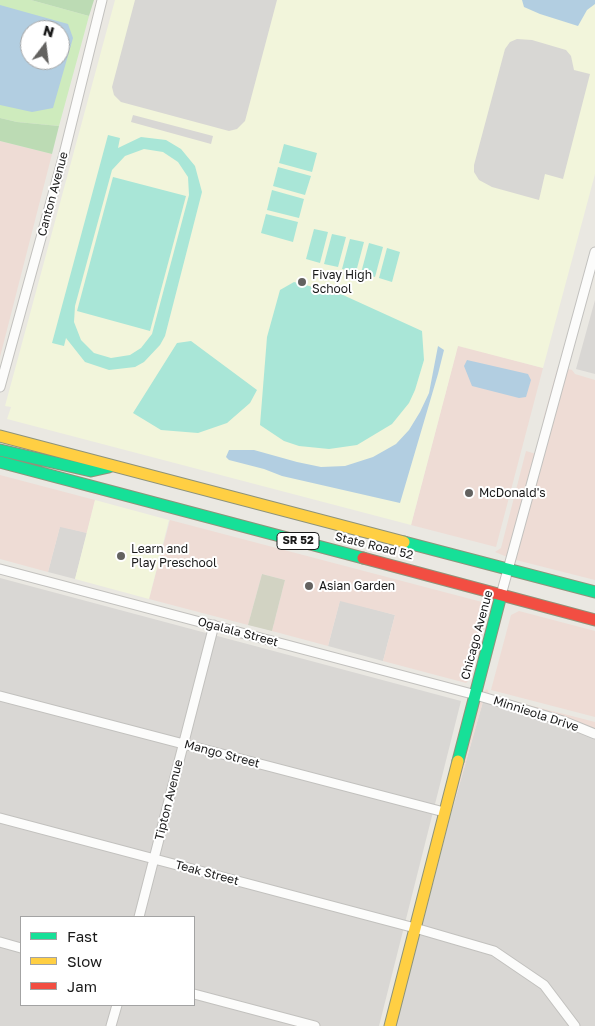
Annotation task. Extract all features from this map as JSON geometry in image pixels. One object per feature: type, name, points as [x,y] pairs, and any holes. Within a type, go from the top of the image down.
[{"type":"main road","name":"State Road 52","points":[[0,436],[595,592]]},
{"type":"main road","points":[[0,450],[91,471],[112,466]]},
{"type":"main road","name":"State Road 52","points":[[0,462],[483,588],[501,595],[595,620]]},
{"type":"main road","name":"Chicago Avenue","points":[[390,1026],[501,595]]},
{"type":"street","name":"Canton Avenue","points":[[0,387],[64,154],[102,0]]},
{"type":"street","name":"Chicago Avenue","points":[[501,595],[595,252]]},
{"type":"street","name":"Ogalala Street","points":[[0,569],[476,695]]},
{"type":"street","name":"Tipton Avenue","points":[[139,916],[214,625]]},
{"type":"street","name":"Minnieola Drive","points":[[476,695],[563,721],[595,734]]},
{"type":"street","name":"Mango Street","points":[[0,696],[444,812]]},
{"type":"street","name":"Teak Street","points":[[0,818],[415,928],[494,951],[544,985],[575,1026]]},
{"type":"street","points":[[0,942],[20,948]]},
{"type":"street","points":[[195,994],[315,1026]]},
{"type":"street","points":[[111,1026],[117,1006]]},
{"type":"shaded area","name":"Fivay High School","points":[[115,0],[595,0],[595,174],[543,368],[458,346],[411,525],[7,419],[11,407],[5,406]]},
{"type":"shaded area","points":[[135,0],[277,0],[245,121],[237,129],[229,131],[121,102],[114,95],[112,87]]},
{"type":"shaded area","points":[[522,0],[595,0],[595,4],[587,10],[578,26],[524,7]]},
{"type":"shaded area","points":[[0,5],[54,20],[20,20],[20,70],[64,70],[53,108],[32,112],[0,105]]},
{"type":"shaded area","points":[[70,30],[73,38],[70,48]]},
{"type":"shaded area","points":[[517,39],[532,40],[566,50],[571,56],[574,70],[590,74],[563,179],[545,174],[539,200],[492,187],[479,180],[474,172],[474,165],[505,49],[510,42]]},
{"type":"shaded area","points":[[133,115],[213,136],[211,144],[131,122]]},
{"type":"shaded area","points":[[108,135],[120,138],[118,148],[141,137],[166,140],[181,149],[195,166],[202,192],[165,336],[160,345],[144,362],[135,367],[109,370],[85,362],[66,338],[64,346],[52,343]],"holes":[[[144,149],[163,152],[178,162],[188,177],[189,195],[152,334],[141,348],[130,355],[111,358],[94,353],[81,340],[74,322],[75,306],[112,170],[125,156]]]},
{"type":"shaded area","points":[[0,141],[52,154],[0,357]]},
{"type":"shaded area","points":[[284,144],[317,153],[312,172],[279,163]]},
{"type":"shaded area","points":[[278,167],[311,176],[305,195],[273,186]]},
{"type":"shaded area","points":[[113,177],[186,196],[150,331],[77,311]]},
{"type":"shaded area","points":[[272,190],[304,199],[299,218],[267,210]]},
{"type":"shaded area","points":[[266,214],[298,222],[293,242],[261,233]]},
{"type":"shaded area","points":[[314,229],[328,232],[320,263],[306,259]]},
{"type":"shaded area","points":[[332,234],[346,237],[338,267],[324,264]]},
{"type":"shaded area","points":[[350,239],[364,242],[356,272],[342,269]]},
{"type":"shaded area","points":[[369,243],[383,247],[375,277],[361,273]]},
{"type":"shaded area","points":[[387,248],[400,252],[392,282],[379,278]]},
{"type":"shaded area","points":[[294,282],[343,295],[422,331],[424,360],[409,403],[392,424],[357,445],[329,449],[299,446],[284,441],[260,425],[267,337],[280,290]]},
{"type":"shaded area","points":[[595,300],[595,374],[576,369]]},
{"type":"shaded area","points":[[191,341],[257,390],[250,403],[227,423],[198,433],[161,430],[133,413],[177,343]]},
{"type":"shaded area","points":[[458,345],[543,368],[496,547],[411,525]]},
{"type":"shaded area","points":[[438,346],[444,350],[400,503],[282,476],[229,460],[226,457],[229,450],[254,450],[321,467],[345,466],[373,457],[396,444],[409,430],[420,412],[429,393]]},
{"type":"shaded area","points":[[467,360],[528,374],[531,380],[526,397],[519,398],[472,386],[464,366]]},
{"type":"shaded area","points":[[558,366],[595,380],[595,580],[512,559],[495,552],[501,548],[526,451],[543,456],[549,435],[543,420]]},
{"type":"shaded area","points":[[0,475],[95,500],[87,533],[60,527],[48,572],[0,559]]},
{"type":"shaded area","name":"Learn and Play Preschool","points":[[95,500],[169,520],[149,599],[75,579]]},
{"type":"shaded area","points":[[170,520],[482,602],[487,616],[471,678],[466,683],[383,661],[395,615],[340,601],[328,646],[272,631],[285,580],[262,574],[248,625],[149,599]]},
{"type":"shaded area","points":[[60,526],[87,533],[75,579],[48,572]]},
{"type":"shaded area","points":[[262,574],[285,580],[272,631],[248,625]]},
{"type":"shaded area","points":[[0,578],[461,701],[379,1026],[0,1026]]},
{"type":"shaded area","points":[[340,600],[395,615],[383,661],[328,646]]},
{"type":"shaded area","points":[[519,611],[595,631],[595,717],[491,690],[511,615]]},
{"type":"shaded area","points":[[487,689],[490,695],[595,722],[595,731],[484,698],[452,811],[480,696]]},
{"type":"shaded area","points":[[484,698],[595,731],[595,1026],[396,1026],[451,814]]},
{"type":"green space","points":[[0,0],[31,0],[89,16],[59,126],[17,122],[0,118]]},
{"type":"green space","points":[[31,0],[94,0],[89,16]]},
{"type":"green space","points":[[0,118],[17,122],[59,126],[52,154],[0,141]]},
{"type":"traffic: fast","points":[[0,450],[91,471],[109,467]]},
{"type":"traffic: fast","points":[[0,462],[363,558]]},
{"type":"traffic: fast","points":[[404,542],[595,592]]},
{"type":"traffic: fast","points":[[458,761],[501,595]]},
{"type":"traffic: slow","points":[[0,436],[404,542]]},
{"type":"traffic: slow","points":[[390,1026],[458,761]]},
{"type":"traffic: jam","points":[[363,558],[595,620]]},
{"type":"place","name":"Fivay High School","points":[[302,282]]},
{"type":"place","name":"McDonald's","points":[[469,493]]},
{"type":"place","name":"Learn and Play Preschool","points":[[121,556]]},
{"type":"place","name":"Asian Garden","points":[[309,586]]}]
